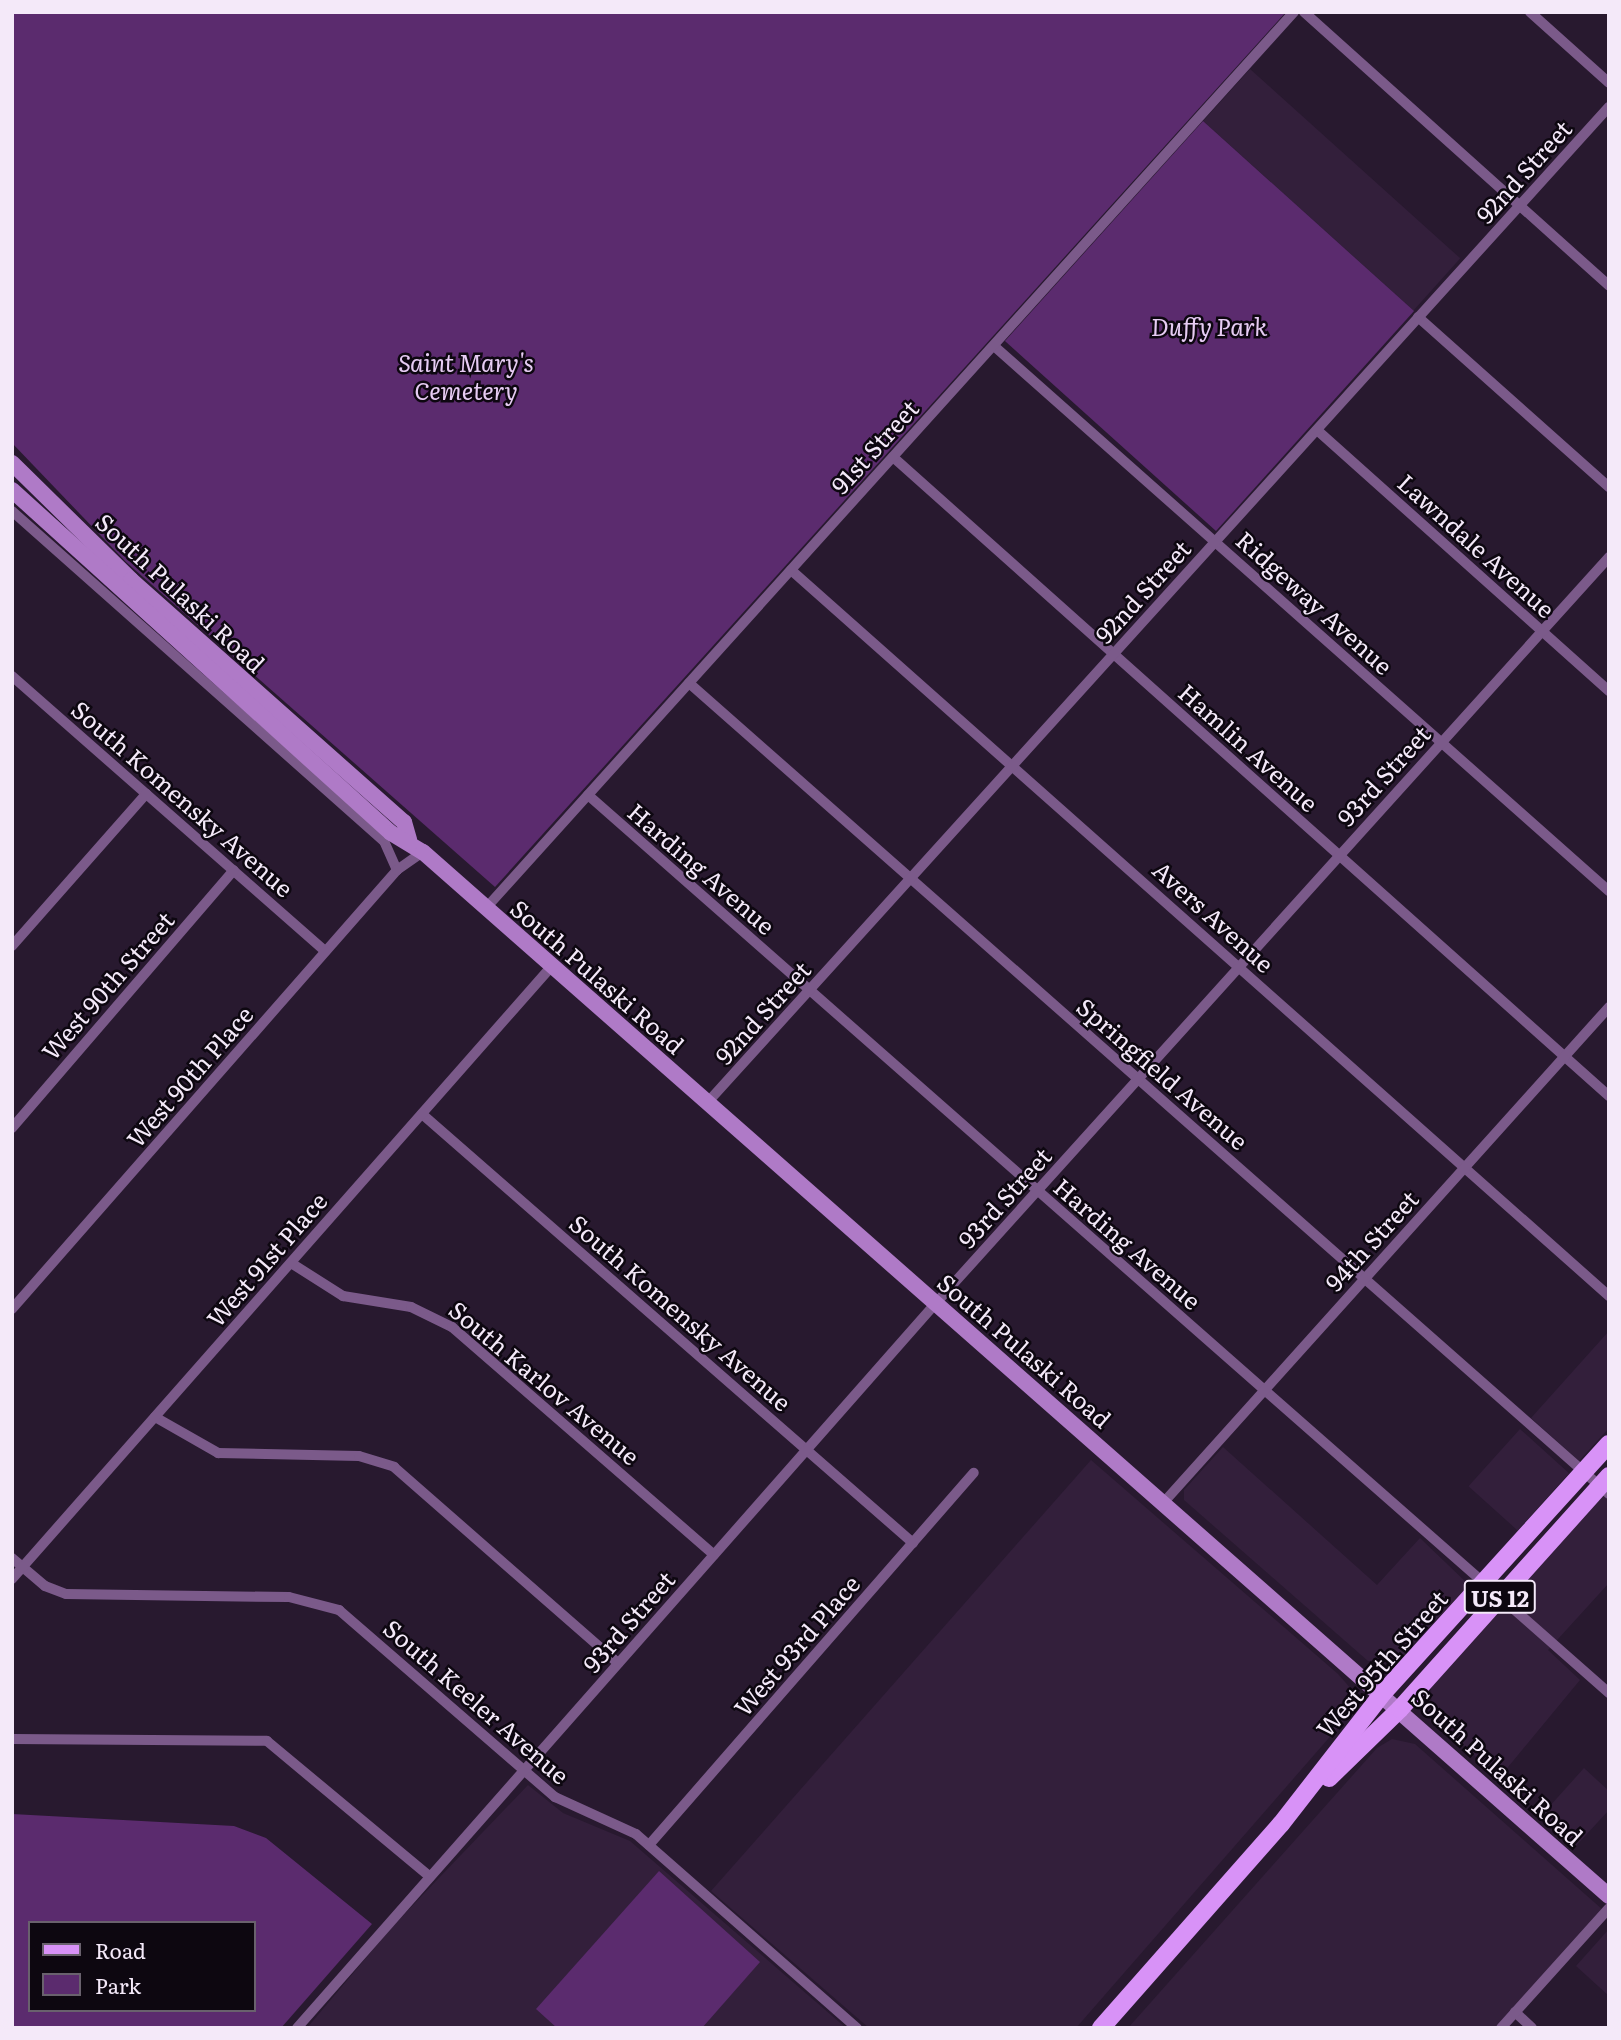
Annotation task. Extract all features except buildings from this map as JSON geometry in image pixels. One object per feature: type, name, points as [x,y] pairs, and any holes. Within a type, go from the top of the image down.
[{"type":"main road","name":"South Pulaski Road","points":[[12,463],[131,580],[404,822],[409,840]]},
{"type":"main road","name":"South Pulaski Road","points":[[12,489],[391,833],[409,840],[423,852],[551,967],[1383,1693],[1609,1896]]},
{"type":"main road","name":"West 95th Street","points":[[1101,2028],[1281,1824],[1383,1693],[1609,1444]]},
{"type":"main road","name":"West 95th Street","points":[[1281,1824],[1400,1709],[1606,1485]]},
{"type":"street","name":"91st Street","points":[[486,908],[1294,12]]},
{"type":"street","points":[[1304,12],[1609,286]]},
{"type":"street","points":[[1530,12],[1609,83]]},
{"type":"street","name":"92nd Street","points":[[707,1103],[1609,107]]},
{"type":"street","points":[[1418,317],[1609,487]]},
{"type":"street","name":"Ridgeway Avenue","points":[[994,346],[1609,891]]},
{"type":"street","name":"Lawndale Avenue","points":[[1317,430],[1609,691]]},
{"type":"street","name":"Hamlin Avenue","points":[[893,457],[1609,1096]]},
{"type":"street","points":[[12,511],[384,841],[397,870]]},
{"type":"street","name":"93rd Street","points":[[297,2028],[936,1303],[1609,557]]},
{"type":"street","name":"Avers Avenue","points":[[791,570],[1609,1296]]},
{"type":"street","name":"South Komensky Avenue","points":[[12,676],[325,951]]},
{"type":"street","name":"Springfield Avenue","points":[[689,683],[1584,1472],[1606,1485]]},
{"type":"street","points":[[12,946],[146,794]]},
{"type":"street","name":"Harding Avenue","points":[[588,795],[1500,1598],[1556,1642],[1609,1693]]},
{"type":"street","name":"West 90th Place","points":[[397,870],[409,840]]},
{"type":"street","name":"West 90th Place","points":[[12,1310],[397,870],[423,852]]},
{"type":"street","name":"West 90th Street","points":[[12,1128],[234,870]]},
{"type":"street","name":"West 91st Place","points":[[12,1579],[551,967]]},
{"type":"street","name":"94th Street","points":[[1164,1502],[1609,1007]]},
{"type":"street","name":"South Komensky Avenue","points":[[422,1114],[913,1543]]},
{"type":"street","name":"South Karlov Avenue","points":[[291,1263],[343,1296],[411,1307],[453,1327],[713,1555]]},
{"type":"street","points":[[155,1417],[218,1453],[359,1456],[394,1467],[618,1663]]},
{"type":"street","name":"West 93rd Place","points":[[649,1845],[974,1473]]},
{"type":"street","name":"South Keeler Avenue","points":[[12,1558],[45,1586],[80,1596],[289,1597],[328,1605],[562,1802],[649,1845],[857,2028]]},
{"type":"street","points":[[12,1739],[267,1741],[430,1877]]},
{"type":"street","points":[[1502,2028],[1609,1908]]},
{"type":"street","points":[[1515,2012],[1532,2028]]},
{"type":"shaded area","points":[[1250,69],[1460,258],[1413,310],[1203,121]]},
{"type":"shaded area","points":[[1609,1331],[1609,1428],[1579,1461],[1531,1418]]},
{"type":"shaded area","points":[[1520,1429],[1569,1473],[1518,1530],[1468,1486]]},
{"type":"shaded area","points":[[1223,1447],[1377,1585],[1420,1538],[1469,1585],[1396,1662],[1368,1661],[1184,1500],[1184,1490]]},
{"type":"shaded area","points":[[1091,1460],[1338,1674],[1353,1691],[1355,1708],[1076,2028],[869,2028],[711,1891]]},
{"type":"shaded area","points":[[1609,1487],[1609,1583],[1548,1650],[1580,1680],[1499,1778],[1432,1717],[1431,1687]]},
{"type":"shaded area","points":[[1392,1739],[1415,1744],[1603,1910],[1498,2028],[1128,2028],[1377,1748]]},
{"type":"shaded area","points":[[1584,1768],[1609,1791],[1609,1810],[1574,1848],[1540,1817]]},
{"type":"shaded area","points":[[528,1785],[563,1813],[630,1841],[846,2028],[307,2028],[392,1927]]},
{"type":"shaded area","points":[[1609,1929],[1609,1996],[1576,1966]]},
{"type":"green space","name":"Saint Mary's Cemetery","points":[[12,12],[1286,12],[495,887],[126,562],[12,443]]},
{"type":"green space","name":"Duffy Park","points":[[1203,121],[1414,311],[1216,531],[1005,341]]},
{"type":"green space","points":[[12,1814],[234,1826],[266,1838],[372,1924],[281,2028],[12,2028]]},
{"type":"green space","points":[[659,1871],[760,1962],[702,2028],[557,2028],[536,2009]]}]
